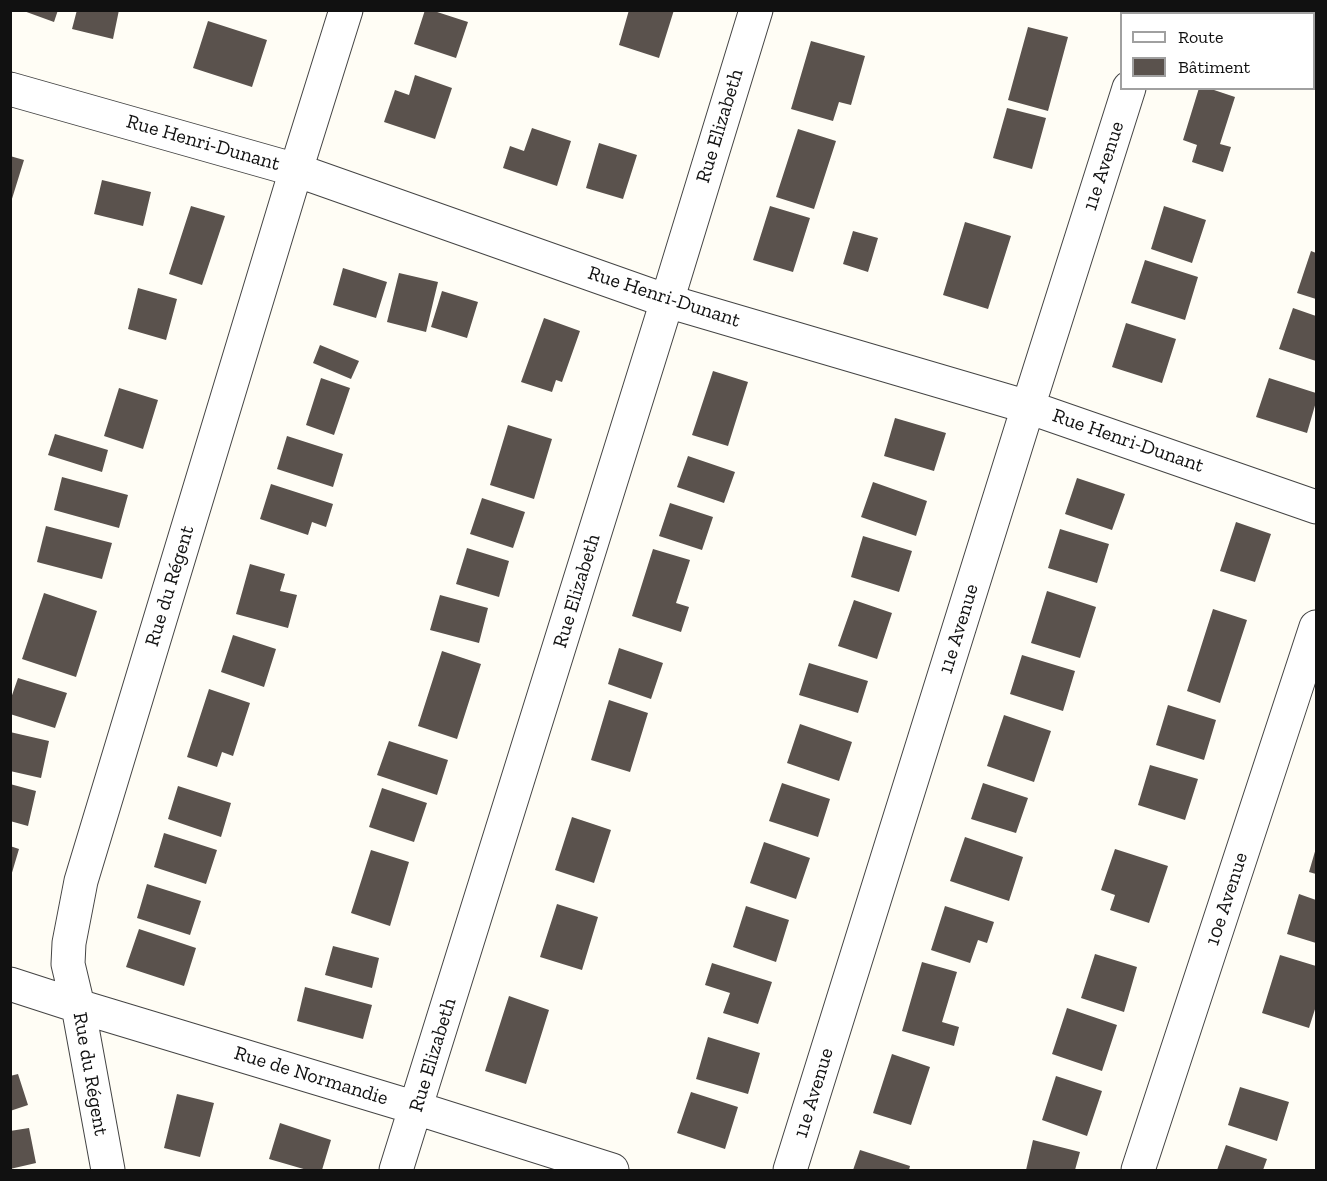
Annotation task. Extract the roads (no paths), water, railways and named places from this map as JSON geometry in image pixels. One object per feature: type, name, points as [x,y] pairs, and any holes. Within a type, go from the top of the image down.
[{"type":"street","name":"Rue du Régent","points":[[108,1170],[78,1006],[68,964],[69,943],[81,881],[346,10]]},
{"type":"street","name":"Rue Elizabeth","points":[[396,1170],[756,10]]},
{"type":"street","name":"Rue Henri-Dunant","points":[[10,89],[296,170],[667,301],[1028,407],[1317,507]]},
{"type":"street","name":"11e Avenue","points":[[790,1170],[1128,90]]},
{"type":"street","name":"10e Avenue","points":[[1138,1170],[1317,627]]},
{"type":"street","name":"Rue de Normandie","points":[[10,984],[612,1170]]}]
